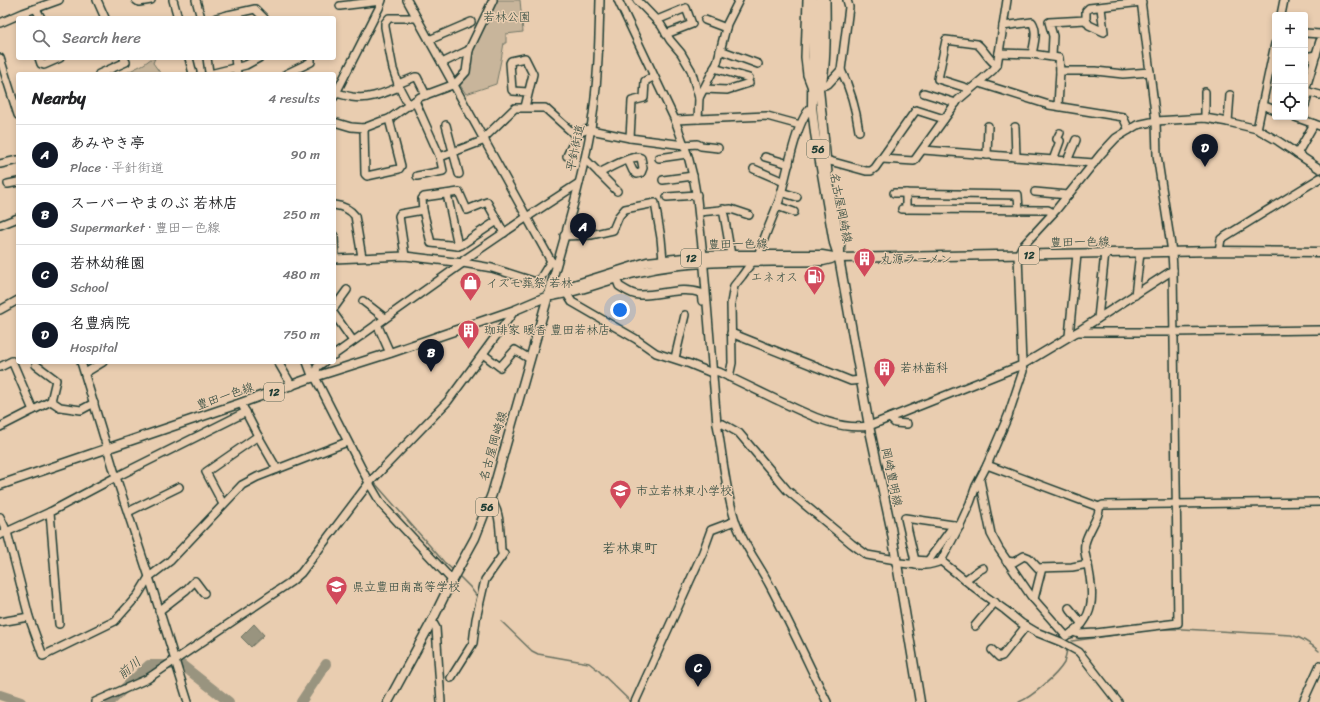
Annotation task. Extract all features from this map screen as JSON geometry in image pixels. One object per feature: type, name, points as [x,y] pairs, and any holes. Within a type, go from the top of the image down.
[{"type":"main road","name":"名古屋岡崎線","points":[[813,0],[822,128],[828,178],[840,241],[840,258]]},
{"type":"main road","name":"名古屋岡崎線","points":[[816,39],[820,0]]},
{"type":"main road","name":"名古屋岡崎線","points":[[818,87],[812,107],[815,133],[834,243],[840,258]]},
{"type":"main road","name":"豊田一色線","points":[[0,485],[515,310],[561,289],[647,262],[663,260],[752,262],[823,261],[840,258],[1219,251],[1320,252]]},
{"type":"main road","name":"豊田一色線","points":[[548,296],[567,294],[644,270],[732,255],[822,255],[840,258]]},
{"type":"main road","name":"岡崎豊明線","points":[[840,258],[869,426],[896,562],[920,702]]},
{"type":"main road","name":"名古屋岡崎線","points":[[388,702],[475,538],[490,500],[548,296]]},
{"type":"street","points":[[97,0],[104,16]]},
{"type":"street","points":[[136,0],[139,2],[150,0]]},
{"type":"street","points":[[173,0],[177,16]]},
{"type":"street","points":[[196,0],[200,16]]},
{"type":"street","points":[[336,259],[405,256],[492,268],[536,282],[554,263],[407,0]]},
{"type":"street","points":[[336,123],[351,127],[364,128],[389,119],[426,95],[455,84],[466,72],[469,50],[493,0]]},
{"type":"street","name":"平針街道","points":[[548,296],[554,263],[564,236],[579,183],[591,129],[597,78],[600,0]]},
{"type":"street","points":[[618,0],[653,77],[675,120],[693,176],[697,195],[704,260],[717,424],[722,449],[728,497],[735,521],[755,562],[769,584],[827,702]]},
{"type":"street","points":[[637,0],[657,20],[670,40],[681,53],[691,70],[699,98],[698,119]]},
{"type":"street","points":[[699,98],[717,63],[726,28],[739,0]]},
{"type":"street","points":[[807,0],[805,57],[807,75],[818,87]]},
{"type":"street","points":[[818,87],[825,56],[826,0]]},
{"type":"street","points":[[847,0],[849,7],[841,70],[857,113],[859,131]]},
{"type":"street","points":[[882,159],[914,161],[956,103],[994,70],[999,53],[1007,0]]},
{"type":"street","points":[[1282,12],[1284,0]]},
{"type":"street","points":[[16,16],[56,1]]},
{"type":"street","points":[[340,6],[381,1]]},
{"type":"street","points":[[336,93],[381,1]]},
{"type":"street","points":[[980,480],[991,534],[998,549],[1034,599],[1070,634],[1096,633],[1178,623],[1176,394],[1172,252],[1157,155],[1156,121],[1142,1],[1100,8],[1089,8],[1086,11],[1086,20],[1089,25],[1104,32],[1100,8]]},
{"type":"street","points":[[36,8],[40,16]]},
{"type":"street","points":[[657,20],[686,8],[692,24],[666,34]]},
{"type":"street","points":[[231,16],[255,9],[262,16]]},
{"type":"street","points":[[0,23],[16,16]]},
{"type":"street","points":[[417,18],[389,18],[385,23],[388,45],[398,86],[412,103],[440,157],[443,171],[417,176]]},
{"type":"street","points":[[705,20],[726,28]]},
{"type":"street","points":[[1052,56],[1053,36],[1049,22],[1086,20]]},
{"type":"street","points":[[429,40],[471,22]]},
{"type":"street","points":[[1002,26],[1032,22],[1034,24],[1035,35],[1032,54]]},
{"type":"street","points":[[1308,34],[1320,34]]},
{"type":"street","points":[[970,90],[938,80],[946,40],[977,44],[996,65]]},
{"type":"street","points":[[1308,73],[1320,41]]},
{"type":"street","points":[[442,63],[469,50]]},
{"type":"street","points":[[720,50],[758,64]]},
{"type":"street","points":[[999,53],[1032,54],[1059,58],[1060,71],[1058,106]]},
{"type":"street","points":[[1308,57],[1316,55]]},
{"type":"street","points":[[0,58],[16,105]]},
{"type":"street","points":[[525,107],[533,74],[524,58],[511,61],[512,90],[528,92]]},
{"type":"street","points":[[40,60],[41,64],[44,65],[55,60]]},
{"type":"street","points":[[104,72],[126,62],[125,60]]},
{"type":"street","points":[[190,60],[192,72]]},
{"type":"street","points":[[207,60],[209,72]]},
{"type":"street","points":[[235,60],[237,71],[255,60]]},
{"type":"street","points":[[290,72],[311,62],[311,60]]},
{"type":"street","points":[[704,89],[727,90],[749,81],[714,68]]},
{"type":"street","points":[[1257,129],[1267,82],[1272,68]]},
{"type":"street","points":[[818,87],[828,84],[841,70]]},
{"type":"street","points":[[1060,71],[1096,71],[1123,74],[1150,72]]},
{"type":"street","points":[[336,95],[352,97],[377,96],[415,77],[417,77],[426,95]]},
{"type":"street","points":[[630,138],[632,100],[644,98],[645,81],[653,77]]},
{"type":"street","points":[[1267,82],[1272,81]]},
{"type":"street","points":[[979,83],[1049,105],[1123,117],[1129,130]]},
{"type":"street","points":[[1306,84],[1305,91],[1320,95]]},
{"type":"street","points":[[1205,92],[1205,118]]},
{"type":"street","points":[[924,93],[956,103]]},
{"type":"street","points":[[1228,122],[1230,95]]},
{"type":"street","points":[[1262,105],[1272,109]]},
{"type":"street","points":[[440,157],[484,139],[515,108],[525,107],[545,108],[574,134],[575,139],[567,156]]},
{"type":"street","points":[[758,256],[777,206],[800,125],[806,113],[812,107]]},
{"type":"street","points":[[826,160],[871,171],[876,168],[916,110],[944,119]]},
{"type":"street","points":[[675,120],[767,116],[800,125]]},
{"type":"street","points":[[915,562],[929,565],[941,561],[957,525],[987,466],[1008,416],[1023,371],[1018,255],[1022,247],[1053,213],[1116,138],[1137,125],[1156,121],[1205,118],[1257,129],[1320,169]]},
{"type":"street","points":[[364,128],[365,174],[367,176],[399,169],[401,166],[389,119]]},
{"type":"street","points":[[1297,154],[1317,125],[1303,120]]},
{"type":"street","points":[[446,125],[459,174]]},
{"type":"street","points":[[987,155],[988,126]]},
{"type":"street","points":[[1015,127],[1016,157]]},
{"type":"street","points":[[574,134],[591,129],[630,138],[684,145],[697,144],[701,146],[718,148]]},
{"type":"street","points":[[1054,160],[1060,141],[1058,139],[1060,133]]},
{"type":"street","points":[[1067,161],[1076,140]]},
{"type":"street","points":[[923,150],[1094,163]]},
{"type":"street","points":[[659,158],[687,154]]},
{"type":"street","points":[[766,157],[789,164]]},
{"type":"street","points":[[584,158],[617,191]]},
{"type":"street","points":[[0,164],[16,160]]},
{"type":"street","points":[[599,173],[628,160]]},
{"type":"street","points":[[754,169],[784,182]]},
{"type":"street","points":[[663,180],[693,176]]},
{"type":"street","points":[[1219,251],[1221,239],[1320,178]]},
{"type":"street","points":[[8,184],[16,182]]},
{"type":"street","points":[[336,354],[463,263],[464,260],[579,183]]},
{"type":"street","points":[[497,221],[458,246],[431,243],[422,200],[423,197],[459,192],[467,210],[488,202],[504,233]]},
{"type":"street","points":[[781,192],[797,198]]},
{"type":"street","points":[[1035,192],[1068,195]]},
{"type":"street","points":[[894,193],[1018,195],[1019,210]]},
{"type":"street","points":[[906,193],[904,209],[1048,210],[1053,213]]},
{"type":"street","points":[[447,194],[458,246]]},
{"type":"street","points":[[667,197],[697,195]]},
{"type":"street","points":[[564,236],[591,235],[613,230],[619,216],[625,209],[655,203],[663,260]]},
{"type":"street","points":[[336,205],[343,207],[355,216],[362,257]]},
{"type":"street","points":[[777,206],[794,212]]},
{"type":"street","points":[[723,209],[732,255]]},
{"type":"street","points":[[699,212],[731,209],[749,215]]},
{"type":"street","points":[[405,256],[399,216],[400,214],[423,210]]},
{"type":"street","points":[[0,226],[16,219]]},
{"type":"street","points":[[1135,295],[1140,253]]},
{"type":"street","points":[[1069,336],[1077,254]]},
{"type":"street","points":[[1098,318],[1106,254]]},
{"type":"street","points":[[729,377],[732,362],[731,303],[734,286],[752,262]]},
{"type":"street","points":[[567,294],[572,302],[636,339],[656,353],[675,358],[712,372],[719,372],[797,410],[836,424],[856,427],[869,426],[1022,365],[1077,332],[1173,270]]},
{"type":"street","points":[[616,278],[619,286],[637,295],[675,291],[696,291],[701,293],[707,345],[711,359]]},
{"type":"street","points":[[336,305],[347,290]]},
{"type":"street","points":[[0,310],[16,301]]},
{"type":"street","points":[[363,301],[386,318]]},
{"type":"street","points":[[95,702],[138,684],[292,581],[301,573],[369,483],[448,401],[515,310]]},
{"type":"street","points":[[675,358],[685,315]]},
{"type":"street","points":[[336,317],[353,341]]},
{"type":"street","points":[[377,324],[390,353]]},
{"type":"street","points":[[1077,332],[1320,330]]},
{"type":"street","points":[[731,333],[852,381],[861,380]]},
{"type":"street","points":[[483,354],[500,367],[515,350],[530,359]]},
{"type":"street","points":[[0,367],[12,361],[33,410]]},
{"type":"street","points":[[82,364],[116,477],[150,577],[159,611],[188,702]]},
{"type":"street","points":[[85,373],[100,364]]},
{"type":"street","points":[[279,364],[292,386]]},
{"type":"street","points":[[308,364],[369,483],[387,511],[452,580]]},
{"type":"street","points":[[314,378],[317,367],[321,364]]},
{"type":"street","points":[[36,365],[56,380],[51,401]]},
{"type":"street","points":[[51,401],[60,408],[82,410],[94,403]]},
{"type":"street","points":[[0,427],[51,401]]},
{"type":"street","points":[[241,403],[277,469]]},
{"type":"street","points":[[3,533],[50,512],[246,412]]},
{"type":"street","points":[[890,418],[895,423],[907,424]]},
{"type":"street","points":[[717,424],[723,424],[739,433],[788,490],[867,555],[896,562],[928,561],[957,525]]},
{"type":"street","points":[[223,504],[206,472],[258,436]]},
{"type":"street","points":[[0,517],[3,533],[29,617],[43,656],[115,621],[138,595],[150,577],[170,561],[242,485],[277,469],[347,442]]},
{"type":"street","points":[[987,466],[1100,507],[1102,505],[1320,502]]},
{"type":"street","points":[[128,512],[179,487]]},
{"type":"street","points":[[451,678],[473,642],[476,619],[485,580],[504,553],[501,550],[500,525],[493,502],[490,500]]},
{"type":"street","points":[[1062,642],[1082,624],[1088,615],[1093,594],[1088,564],[1084,551],[1090,528],[1098,516],[1100,507]]},
{"type":"street","points":[[50,512],[58,624]]},
{"type":"street","points":[[915,562],[904,518],[957,525]]},
{"type":"street","points":[[635,702],[703,552],[711,530],[735,521]]},
{"type":"street","points":[[1006,560],[1014,562],[1024,556],[1029,558],[1038,568],[1072,567],[1088,564]]},
{"type":"street","points":[[941,561],[1026,626],[1036,632],[1062,642],[1079,652],[1118,702]]},
{"type":"street","points":[[965,580],[983,568]]},
{"type":"street","points":[[1034,599],[1042,568]]},
{"type":"street","points":[[159,611],[195,581],[204,593]]},
{"type":"street","points":[[975,626],[995,602]]},
{"type":"street","points":[[1069,608],[1082,624]]},
{"type":"street","points":[[0,622],[29,617]]},
{"type":"street","points":[[432,621],[436,628],[441,702]]},
{"type":"street","points":[[992,650],[999,657],[1002,656],[1026,626]]},
{"type":"street","points":[[1303,702],[1320,665]]},
{"type":"green space","name":"若林公園","points":[[496,0],[520,0],[523,32],[506,34],[506,43],[504,43],[496,84],[466,94],[460,85],[460,82],[473,47]]},
{"type":"green space","points":[[149,60],[154,60],[153,63],[160,72],[128,72]]},
{"type":"shaded area","points":[[254,624],[264,635],[251,647],[241,637]]},
{"type":"waterway","points":[[374,482],[444,562],[454,571]]},
{"type":"waterway","points":[[458,575],[478,598]]},
{"type":"waterway","points":[[502,622],[532,651],[538,654],[589,663],[631,702]]},
{"type":"waterway","points":[[1160,629],[1291,635],[1299,638],[1319,651]]},
{"type":"waterway","points":[[1072,641],[1151,630]]},
{"type":"waterway","points":[[1019,702],[1037,691],[1061,668],[1064,663],[1067,650]]},
{"type":"waterway","name":"前川","points":[[301,702],[326,664]]},
{"type":"waterway","name":"前川","points":[[110,702],[149,665],[182,665],[229,702]]},
{"type":"waterway","name":"前川","points":[[0,695],[21,702]]},
{"type":"place","name":"名豊病院","points":[[1205,167]]},
{"type":"place","name":"あみやき亭","points":[[583,246]]},
{"type":"place","name":"丸源ラーメン","points":[[865,278]]},
{"type":"place","name":"エネオス","points":[[814,296]]},
{"type":"place","name":"イズモ葬祭 若林","points":[[471,302]]},
{"type":"place","name":"珈琲家 暖香 豊田若林店","points":[[469,350]]},
{"type":"place","name":"スーパーやまのぶ 若林店","points":[[431,372]]},
{"type":"place","name":"若林歯科","points":[[884,388]]},
{"type":"place","name":"市立若林東小学校","points":[[621,510]]},
{"type":"place","name":"県立豊田南高等学校","points":[[337,606]]},
{"type":"place","name":"若林幼稚園","points":[[698,687]]},
{"type":"district","name":"若林東町","points":[[630,548]]}]
